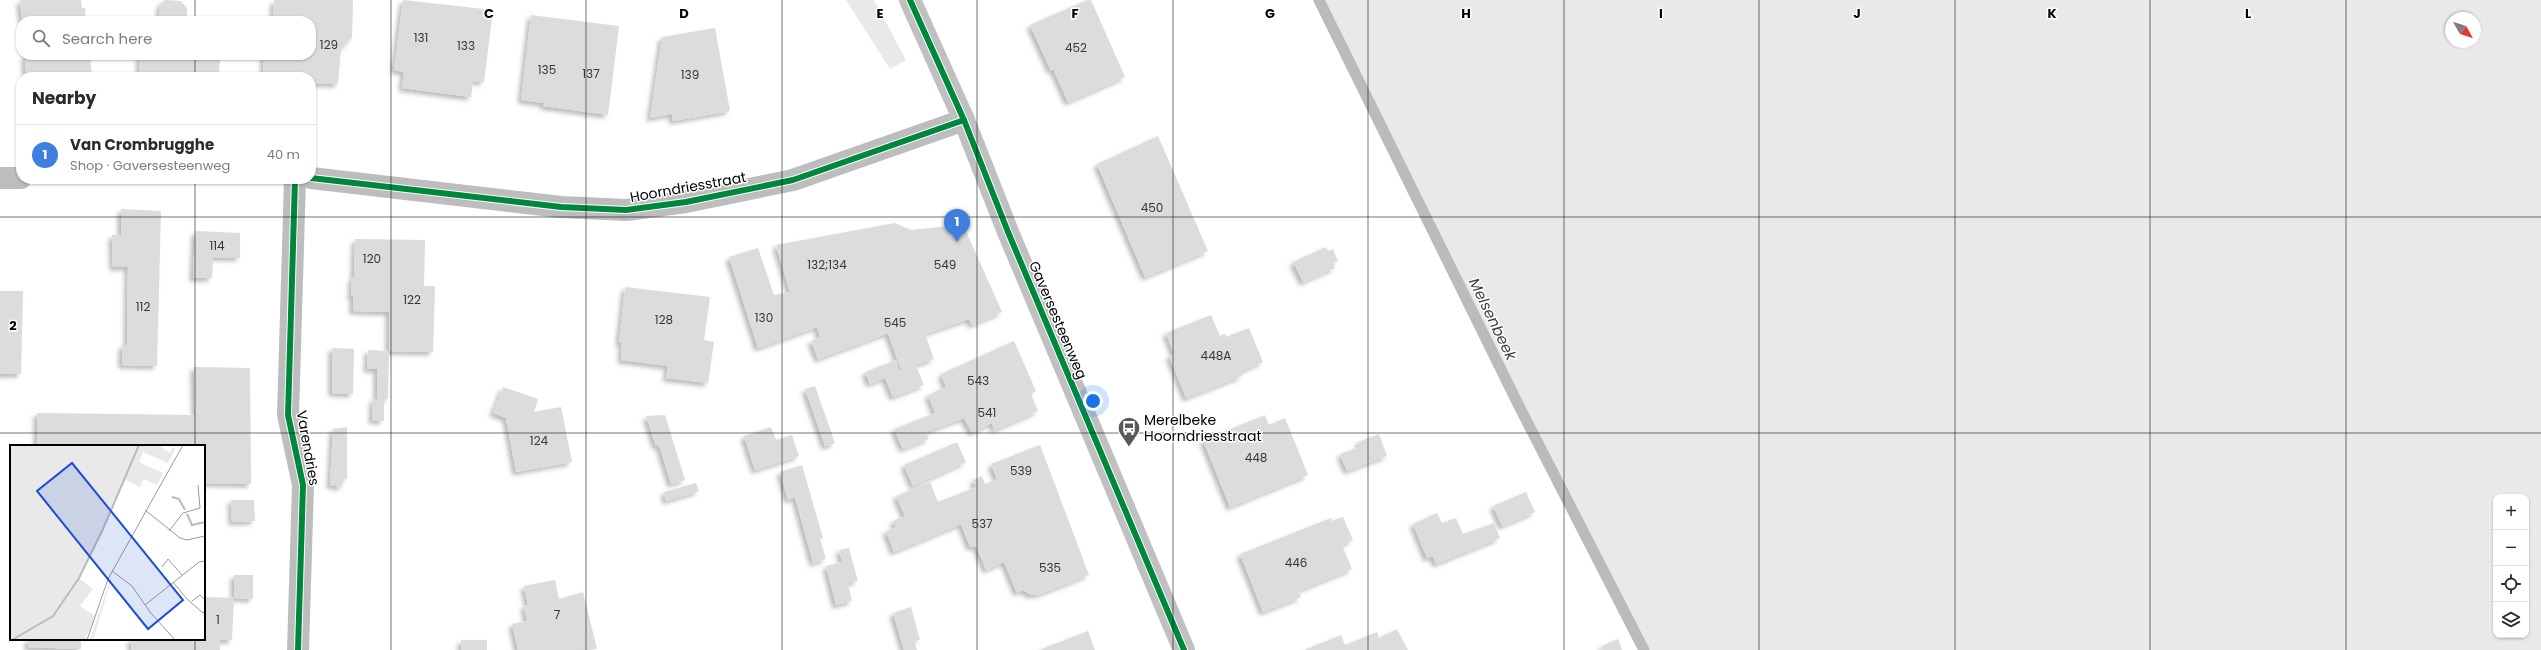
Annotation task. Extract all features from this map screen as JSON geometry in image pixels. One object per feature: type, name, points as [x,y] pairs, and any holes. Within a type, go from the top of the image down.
[{"type":"street","name":"Gaversesteenweg","points":[[910,0],[964,120],[1008,232],[1184,650]]},
{"type":"street","name":"Hoorndriesstraat","points":[[316,179],[561,207],[626,210],[686,202],[792,180],[964,120]]},
{"type":"street","points":[[0,178],[16,178]]},
{"type":"street","name":"Varendries","points":[[295,184],[288,415],[303,486],[298,650]]},
{"type":"shaded area","points":[[846,0],[874,0],[906,60],[890,69]]},
{"type":"shaded area","points":[[1319,0],[2541,0],[2541,650],[1644,650],[1519,406]]},
{"type":"building","points":[[20,0],[81,0],[82,8],[85,8],[86,16],[22,16]]},
{"type":"building","points":[[165,0],[181,1],[187,8],[187,16],[159,16],[160,5]]},
{"type":"building","points":[[274,0],[353,0],[352,38],[341,49],[338,84],[316,83],[316,72],[263,72],[264,60],[316,60],[316,16],[273,16]]},
{"type":"building","points":[[403,0],[493,10],[484,82],[473,81],[471,97],[402,88],[404,72],[394,70]]},
{"type":"building","points":[[1087,0],[1091,0],[1125,77],[1068,102],[1053,69],[1051,71],[1030,25]]},
{"type":"building","points":[[531,15],[619,26],[608,115],[543,106],[544,103],[521,100]]},
{"type":"building","points":[[715,28],[730,111],[673,121],[672,114],[650,118],[662,37]]},
{"type":"building","points":[[25,60],[90,60],[92,72],[26,72]]},
{"type":"building","points":[[140,60],[220,60],[219,72],[139,72]]},
{"type":"building","points":[[1158,136],[1208,251],[1145,277],[1097,164]]},
{"type":"building","points":[[121,209],[161,211],[157,366],[122,365],[122,345],[127,346],[128,267],[113,267],[112,235],[121,235]]},
{"type":"building","points":[[895,223],[911,230],[958,225],[965,229],[1002,312],[972,325],[969,319],[925,334],[934,359],[916,365],[924,385],[893,397],[885,378],[870,384],[865,372],[896,360],[899,371],[901,370],[888,333],[818,359],[811,341],[820,337],[817,327],[758,348],[729,257],[758,248],[774,295],[790,292],[776,245]]},
{"type":"building","points":[[195,231],[240,233],[240,258],[213,257],[212,278],[193,278]]},
{"type":"building","points":[[355,239],[425,240],[424,286],[435,286],[433,352],[389,351],[389,312],[353,311],[353,296],[351,296],[352,277],[354,277]]},
{"type":"building","points":[[1326,247],[1328,251],[1333,249],[1338,261],[1333,263],[1335,268],[1303,282],[1293,262]]},
{"type":"building","points":[[625,287],[710,297],[704,340],[714,342],[708,383],[666,378],[668,366],[621,360],[622,343],[619,343]]},
{"type":"building","points":[[0,291],[23,291],[21,374],[0,374]]},
{"type":"building","points":[[1211,315],[1220,336],[1225,333],[1226,337],[1249,328],[1263,362],[1240,372],[1242,376],[1186,398],[1169,356],[1174,354],[1166,333]]},
{"type":"building","points":[[1014,341],[1036,391],[1031,394],[1038,411],[994,430],[992,423],[972,433],[964,418],[926,432],[929,439],[903,449],[894,429],[935,413],[928,395],[946,387],[941,374]]},
{"type":"building","points":[[332,348],[354,349],[353,394],[332,393]]},
{"type":"building","points":[[368,350],[389,351],[388,399],[384,400],[384,421],[372,420],[373,399],[377,399],[377,369],[367,369]]},
{"type":"building","points":[[194,367],[250,368],[251,484],[205,483],[205,445],[37,445],[37,413],[195,415]]},
{"type":"building","points":[[815,386],[835,443],[825,446],[805,389]]},
{"type":"building","points":[[503,387],[538,399],[534,412],[561,407],[572,462],[516,472],[506,418],[493,413]]},
{"type":"building","points":[[665,415],[685,480],[671,484],[659,445],[656,446],[646,416]]},
{"type":"building","points":[[1265,415],[1269,425],[1285,418],[1308,475],[1230,507],[1203,440]]},
{"type":"building","points":[[347,427],[347,479],[343,479],[342,487],[330,485],[333,429]]},
{"type":"building","points":[[771,427],[776,440],[792,435],[799,456],[755,470],[744,436]]},
{"type":"building","points":[[1379,434],[1387,456],[1347,471],[1340,454],[1360,447],[1358,442]]},
{"type":"building","points":[[957,442],[966,462],[913,486],[904,465]]},
{"type":"building","points":[[1040,445],[1089,575],[1040,594],[1031,595],[1023,590],[1017,593],[1004,562],[986,570],[976,546],[970,547],[961,524],[894,552],[886,531],[896,527],[893,521],[905,516],[896,496],[930,482],[938,502],[976,487],[973,480],[982,476],[985,484],[997,479],[991,464]]},
{"type":"building","points":[[802,465],[823,538],[820,539],[826,559],[813,563],[795,497],[788,500],[780,472]]},
{"type":"building","points":[[696,483],[699,491],[666,501],[664,492]]},
{"type":"building","points":[[1526,492],[1535,512],[1502,526],[1493,506]]},
{"type":"building","points":[[231,500],[254,500],[255,521],[232,522]]},
{"type":"building","points":[[1437,513],[1442,523],[1456,518],[1463,534],[1494,523],[1500,538],[1436,564],[1433,556],[1427,558],[1413,524]]},
{"type":"building","points":[[1343,517],[1353,540],[1342,545],[1352,569],[1298,591],[1301,597],[1263,612],[1240,554],[1331,518],[1332,521]]},
{"type":"building","points":[[849,548],[858,581],[848,583],[852,601],[836,605],[826,566],[842,562],[839,550]]},
{"type":"building","points":[[234,575],[253,575],[253,599],[234,598]]},
{"type":"building","points":[[555,580],[559,599],[583,592],[597,649],[518,650],[512,624],[527,621],[524,606],[528,605],[524,586]]},
{"type":"building","points":[[205,597],[234,598],[232,640],[220,640],[220,650],[131,650],[131,640],[205,640]]},
{"type":"building","points":[[911,607],[920,640],[914,641],[917,650],[904,650],[893,613]]},
{"type":"building","points":[[1397,629],[1408,650],[1304,650],[1341,635],[1345,645],[1377,632],[1379,638]]},
{"type":"building","points":[[1088,631],[1095,650],[1039,650]]},
{"type":"building","points":[[1618,639],[1622,650],[1600,650],[1603,648],[1602,646]]},
{"type":"building","points":[[28,640],[81,640],[81,649],[28,647]]},
{"type":"building","points":[[461,640],[487,640],[487,650],[461,650]]},
{"type":"waterway","name":"Melsenbeek","points":[[1319,0],[1519,406],[1644,650]]},
{"type":"cycle path","points":[[910,0],[964,120],[1008,232],[1184,650]]},
{"type":"cycle path","points":[[316,179],[561,207],[626,210],[686,202],[793,180],[964,120]]},
{"type":"cycle path","points":[[295,184],[288,415],[303,485],[298,650]]},
{"type":"place","name":"Van Crombrugghe","points":[[957,242]]},
{"type":"place","name":"Merelbeke Hoorndriesstraat","points":[[1129,448]]}]
